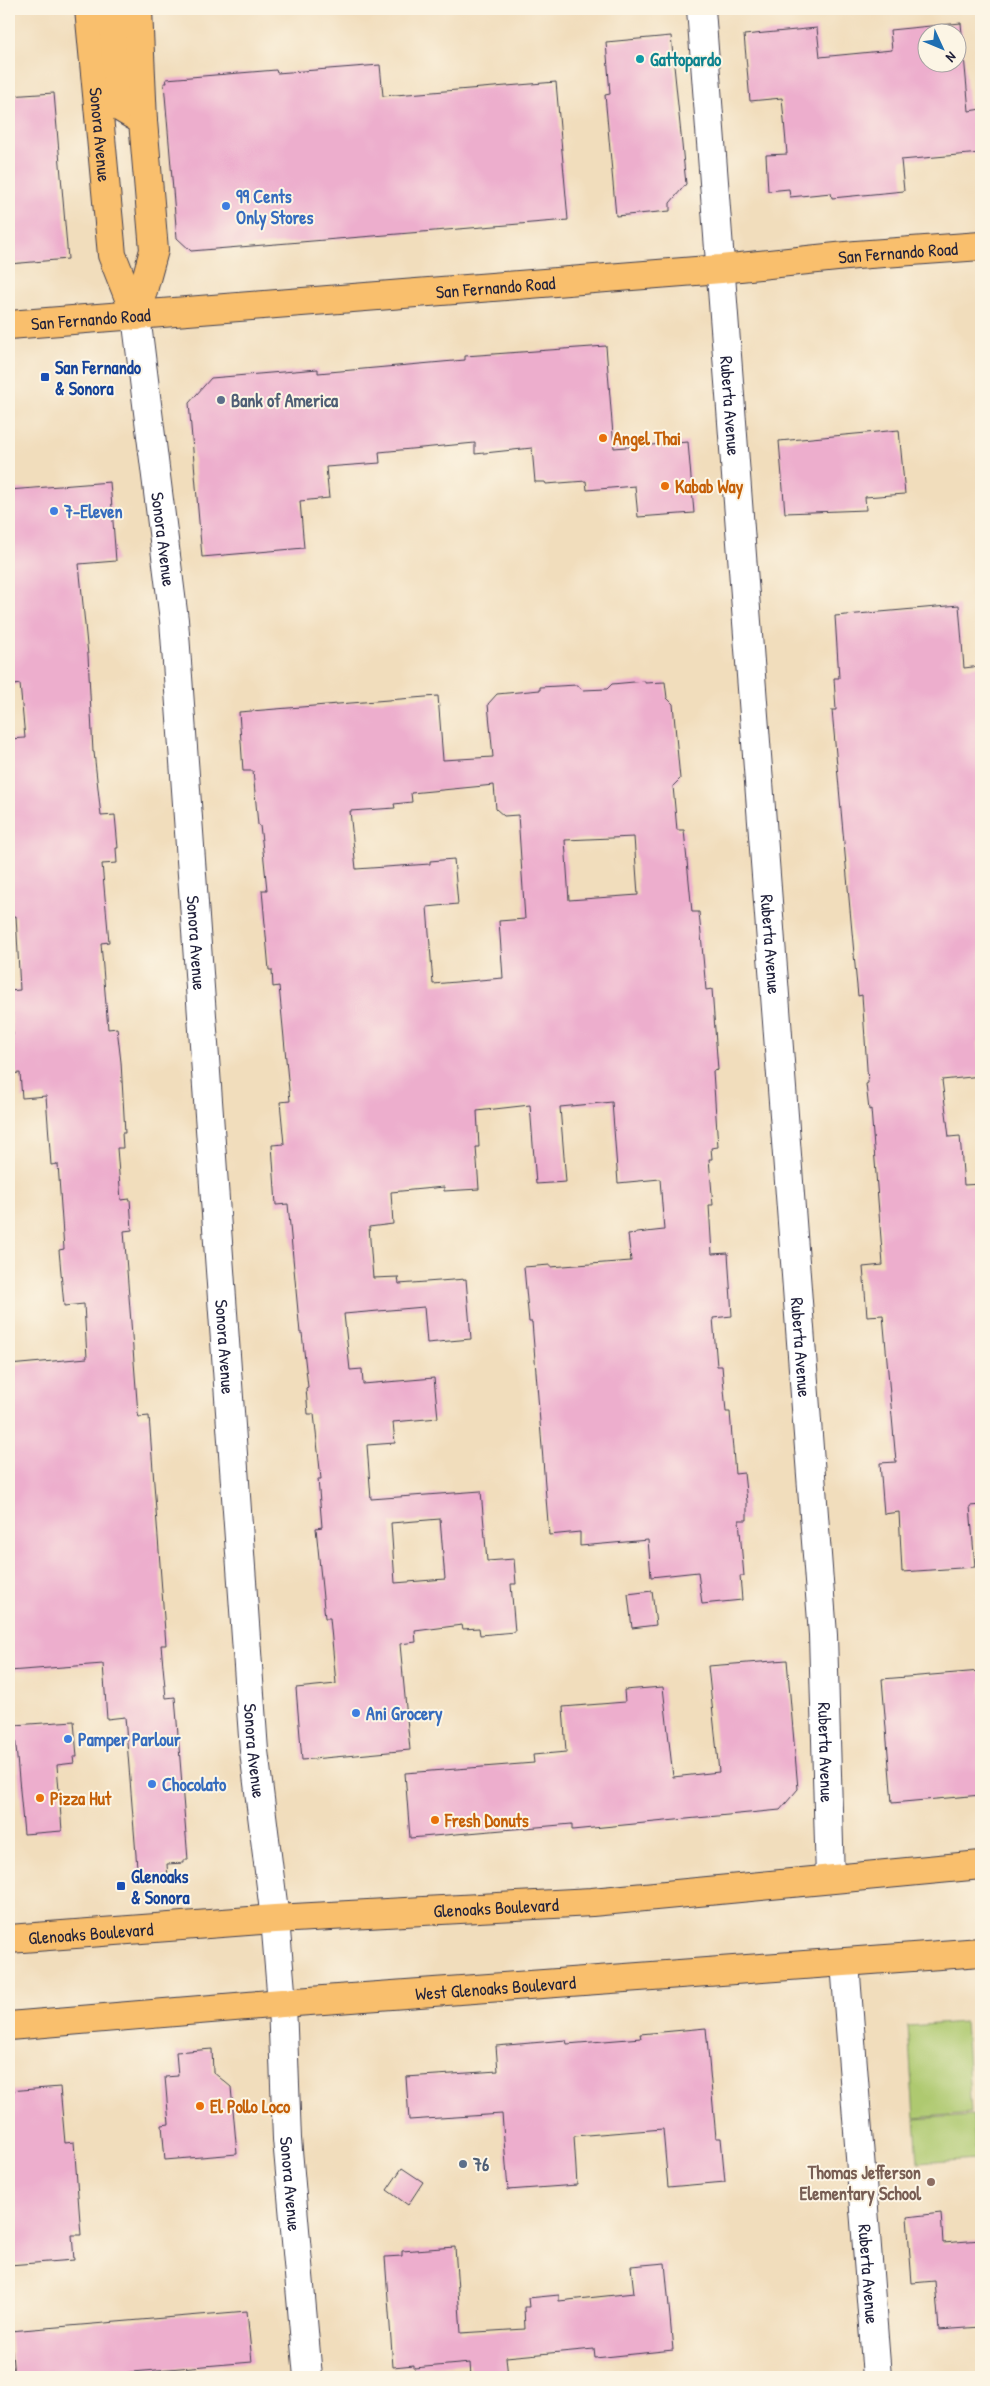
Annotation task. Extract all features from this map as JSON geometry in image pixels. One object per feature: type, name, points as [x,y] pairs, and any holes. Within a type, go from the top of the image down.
[{"type":"main road","name":"Sonora Avenue","points":[[89,9],[112,255],[136,316]]},
{"type":"main road","points":[[114,9],[119,107],[143,121]]},
{"type":"main road","name":"Sonora Avenue","points":[[136,316],[154,250],[143,121],[138,9]]},
{"type":"main road","name":"San Fernando Road","points":[[9,325],[503,285],[722,270],[856,255],[981,246]]},
{"type":"main road","name":"Glenoaks Boulevard","points":[[9,1939],[275,1919],[592,1902],[981,1865]]},
{"type":"main road","name":"West Glenoaks Boulevard","points":[[9,2026],[282,2003],[981,1952]]},
{"type":"street","name":"Ruberta Avenue","points":[[701,9],[823,1634],[830,1879]]},
{"type":"street","name":"Sonora Avenue","points":[[136,316],[174,620],[254,1752],[275,1919],[282,2003],[287,2139],[308,2377]]},
{"type":"street","name":"Ruberta Avenue","points":[[845,1963],[877,2377]]},
{"type":"green space","points":[[965,2022],[971,2113],[914,2118],[908,2026]]},
{"type":"green space","points":[[973,2115],[976,2159],[918,2163],[915,2119]]},
{"type":"building","points":[[918,27],[918,72],[965,72],[969,111],[981,109],[981,153],[901,160],[904,191],[832,198],[831,193],[790,197],[789,189],[768,191],[766,155],[787,154],[782,98],[750,101],[744,35],[817,28],[820,57],[892,50],[890,30]]},
{"type":"building","points":[[671,36],[686,184],[670,203],[670,211],[616,216],[605,95],[610,94],[606,42]]},
{"type":"building","points":[[380,65],[383,96],[556,82],[568,220],[191,251],[177,238],[164,83],[167,83],[166,79],[276,70],[277,73]]},
{"type":"building","points":[[54,93],[68,259],[9,264],[9,96]]},
{"type":"building","points":[[606,346],[614,448],[688,442],[694,513],[638,517],[635,486],[587,490],[586,481],[546,484],[545,482],[535,482],[532,448],[475,454],[475,443],[379,452],[380,463],[326,467],[329,498],[300,501],[304,548],[202,557],[189,403],[211,378],[318,369],[318,373],[465,360],[465,356]]},
{"type":"building","points":[[899,430],[905,494],[865,497],[866,510],[785,513],[779,441]]},
{"type":"building","points":[[110,482],[116,561],[79,564],[88,655],[93,752],[101,816],[115,815],[118,848],[116,848],[117,863],[102,864],[109,942],[101,943],[108,1029],[117,1028],[121,1062],[125,1133],[122,1133],[123,1148],[117,1148],[121,1200],[130,1199],[132,1230],[124,1231],[138,1414],[139,1417],[149,1416],[166,1645],[161,1645],[166,1698],[175,1697],[188,1860],[184,1860],[184,1863],[167,1864],[168,1878],[138,1880],[125,1717],[107,1719],[103,1664],[9,1671],[9,1365],[87,1358],[84,1304],[64,1306],[59,1250],[64,1249],[58,1164],[51,1165],[46,1096],[22,1098],[20,1073],[9,1074],[9,1036],[13,1035],[9,991],[20,990],[16,916],[9,917],[9,739],[25,738],[20,684],[9,686],[9,490]]},
{"type":"building","points":[[959,605],[964,668],[981,666],[981,1041],[978,1042],[981,1076],[942,1080],[949,1137],[960,1136],[964,1185],[981,1184],[981,1505],[970,1506],[975,1567],[902,1572],[899,1512],[884,1514],[880,1463],[896,1462],[883,1315],[867,1316],[863,1267],[883,1265],[871,1109],[869,1110],[866,1084],[868,1083],[862,995],[858,996],[832,710],[836,710],[834,678],[839,678],[835,616]]},
{"type":"building","points":[[645,681],[645,683],[665,682],[667,698],[673,704],[680,779],[673,786],[677,830],[684,830],[692,912],[699,912],[706,990],[712,989],[718,1070],[713,1071],[718,1147],[711,1148],[712,1159],[709,1159],[713,1205],[709,1205],[712,1254],[728,1253],[732,1316],[713,1318],[717,1366],[722,1366],[726,1412],[730,1412],[735,1474],[744,1473],[747,1502],[747,1520],[739,1520],[744,1576],[740,1576],[742,1600],[702,1604],[698,1572],[651,1577],[648,1540],[580,1546],[580,1532],[549,1535],[532,1322],[529,1322],[524,1267],[631,1261],[628,1234],[664,1230],[660,1179],[618,1183],[612,1102],[560,1107],[566,1182],[536,1184],[530,1105],[477,1111],[479,1147],[476,1147],[479,1189],[444,1191],[444,1187],[391,1192],[393,1224],[369,1227],[373,1278],[398,1277],[399,1284],[466,1279],[471,1339],[427,1343],[424,1307],[344,1314],[350,1370],[362,1369],[363,1384],[434,1378],[438,1418],[393,1422],[395,1443],[367,1445],[371,1499],[481,1491],[487,1561],[514,1559],[516,1584],[511,1584],[515,1632],[480,1635],[479,1628],[463,1629],[462,1625],[415,1631],[416,1642],[400,1644],[410,1750],[302,1760],[296,1688],[336,1684],[330,1618],[325,1618],[316,1528],[322,1527],[318,1479],[321,1479],[314,1414],[308,1414],[306,1388],[308,1387],[302,1333],[300,1333],[288,1204],[276,1205],[272,1145],[284,1144],[280,1102],[290,1101],[279,986],[273,987],[272,970],[269,970],[262,890],[267,890],[262,841],[260,826],[258,825],[253,771],[243,771],[239,712],[438,696],[443,760],[493,757],[488,704],[497,694],[540,690],[540,687],[577,685],[583,690],[607,689],[612,684]],"holes":[[[494,785],[496,809],[504,816],[518,815],[525,919],[499,921],[503,978],[433,984],[427,907],[458,904],[454,859],[430,861],[430,864],[356,869],[350,811],[395,808],[394,804],[412,802],[411,793]],[[634,837],[638,895],[569,900],[565,840]],[[440,1519],[445,1579],[395,1583],[391,1523]]]},
{"type":"building","points":[[652,1591],[656,1625],[632,1628],[628,1594]]},
{"type":"building","points":[[787,1660],[798,1789],[780,1810],[572,1830],[572,1824],[410,1838],[405,1773],[534,1763],[533,1755],[566,1752],[563,1707],[625,1702],[624,1690],[663,1687],[673,1777],[719,1772],[708,1666]]},
{"type":"building","points":[[981,1671],[981,1795],[892,1803],[882,1679]]},
{"type":"building","name":"Pizza Hut","points":[[74,1721],[77,1757],[73,1757],[74,1763],[57,1765],[62,1831],[24,1834],[14,1725]]},
{"type":"building","points":[[706,2028],[716,2138],[721,2138],[725,2182],[668,2187],[663,2129],[574,2136],[577,2185],[508,2190],[502,2114],[409,2120],[406,2077],[498,2071],[496,2046],[566,2040],[567,2044],[641,2038],[640,2034]]},
{"type":"building","name":"El Pollo Loco","points":[[212,2049],[213,2072],[231,2087],[237,2154],[165,2160],[162,2125],[169,2124],[165,2077],[178,2076],[176,2052]]},
{"type":"building","points":[[60,2087],[65,2143],[74,2142],[81,2235],[72,2235],[74,2260],[9,2265],[9,2091]]},
{"type":"building","points":[[402,2168],[423,2182],[408,2205],[387,2190]]},
{"type":"building","points":[[941,2213],[943,2243],[981,2240],[981,2327],[939,2330],[935,2281],[912,2283],[907,2217]]},
{"type":"building","points":[[455,2247],[461,2333],[525,2329],[524,2307],[529,2307],[528,2298],[559,2295],[559,2301],[634,2293],[631,2266],[665,2263],[673,2350],[595,2358],[594,2349],[506,2357],[508,2377],[471,2377],[470,2363],[414,2368],[414,2365],[393,2367],[385,2257],[402,2256],[402,2251]]},
{"type":"building","points":[[247,2311],[252,2362],[73,2377],[14,2377],[10,2331]]},
{"type":"place","name":"Gattopardo","points":[[640,59]]},
{"type":"place","name":"99 Cents Only Stores","points":[[226,206]]},
{"type":"place","name":"San Fernando & Sonora","points":[[45,377]]},
{"type":"place","name":"Bank of America","points":[[221,400]]},
{"type":"place","name":"Angel Thai","points":[[603,438]]},
{"type":"place","name":"Kabab Way","points":[[665,486]]},
{"type":"place","name":"7-Eleven","points":[[54,511]]},
{"type":"place","name":"Ani Grocery","points":[[356,1713]]},
{"type":"place","name":"Pamper Parlour","points":[[68,1739]]},
{"type":"place","name":"Chocolato","points":[[152,1784]]},
{"type":"place","name":"Pizza Hut","points":[[40,1798]]},
{"type":"place","name":"Fresh Donuts","points":[[435,1820]]},
{"type":"place","name":"Glenoaks & Sonora","points":[[121,1886]]},
{"type":"place","name":"El Pollo Loco","points":[[200,2106]]},
{"type":"place","name":"76","points":[[463,2164]]},
{"type":"place","name":"Thomas Jefferson Elementary School","points":[[931,2182]]}]
